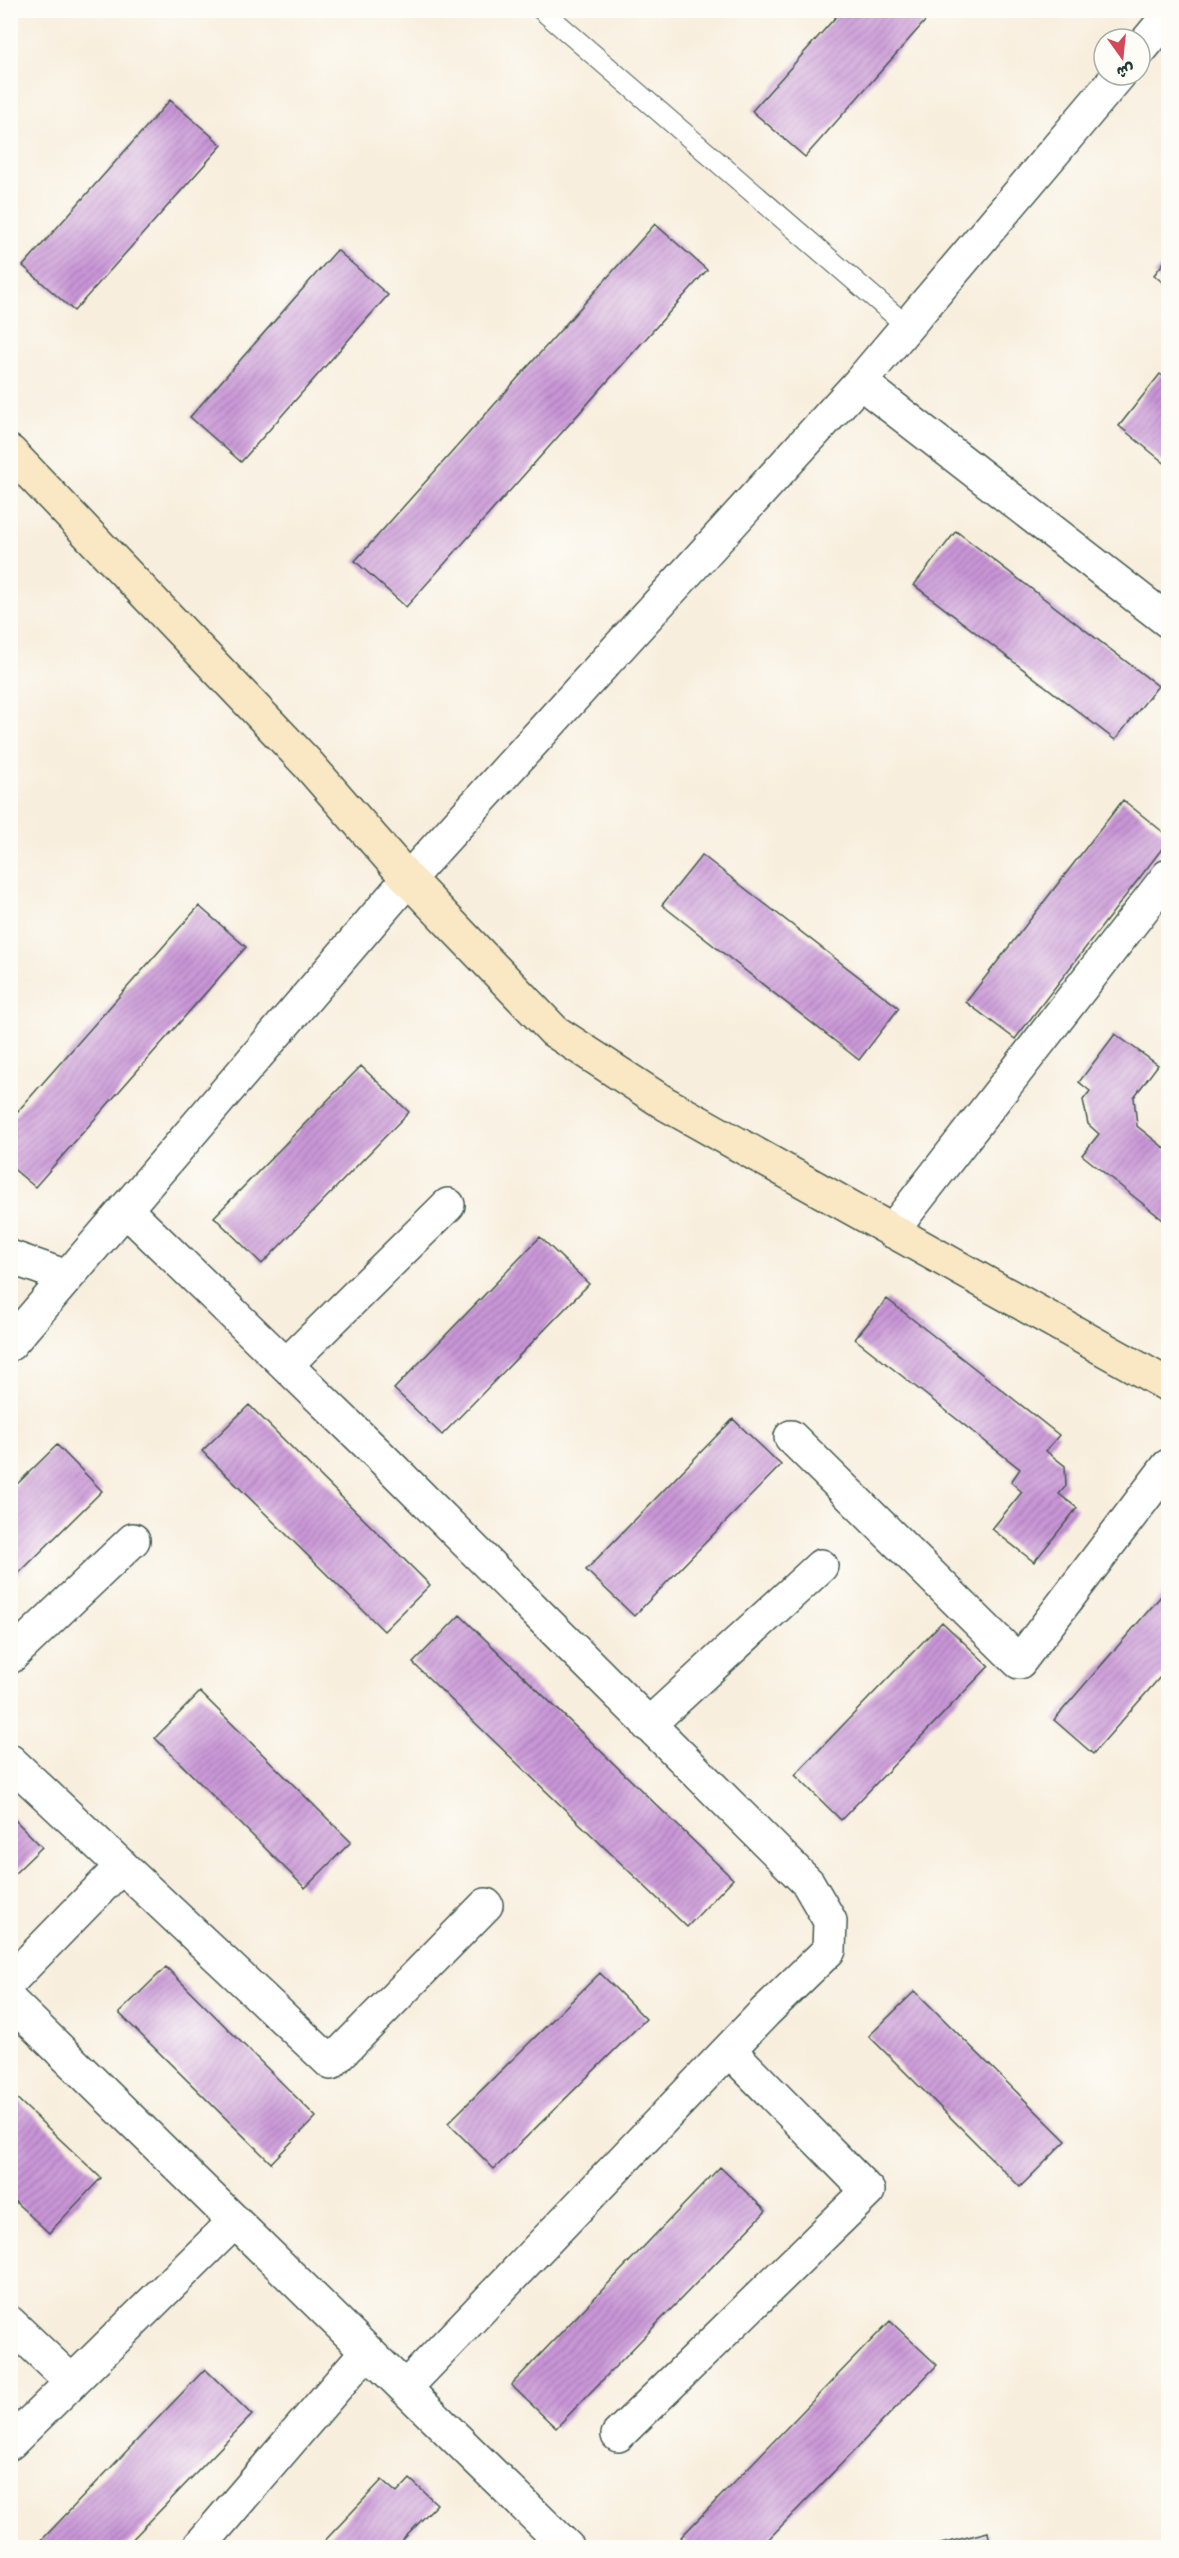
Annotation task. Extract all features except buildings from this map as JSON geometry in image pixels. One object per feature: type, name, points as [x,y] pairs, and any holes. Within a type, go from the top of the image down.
[{"type":"street","points":[[1152,35],[1168,16]]},
{"type":"street","points":[[10,1344],[408,879],[860,382],[1109,87]]},
{"type":"street","points":[[860,382],[1168,621]]},
{"type":"street","points":[[10,452],[307,763],[408,879],[554,1031],[666,1104],[1168,1385]]},
{"type":"street","points":[[892,1231],[1168,876]]},
{"type":"street","points":[[286,1365],[448,1205]]},
{"type":"street","points":[[125,1209],[381,1457],[808,1883],[830,1921],[829,1950],[729,2050],[405,2388]]},
{"type":"street","points":[[10,1257],[68,1277]]},
{"type":"street","points":[[791,1437],[1019,1662],[1168,1466]]},
{"type":"street","points":[[10,1657],[133,1540]]},
{"type":"street","points":[[648,1725],[821,1566]]},
{"type":"street","points":[[10,1761],[331,2063],[486,1905]]},
{"type":"street","points":[[10,1981],[122,1866]]},
{"type":"street","points":[[10,2001],[568,2547]]},
{"type":"street","points":[[618,2435],[868,2191],[729,2050]]},
{"type":"street","points":[[10,2443],[235,2221]]},
{"type":"street","points":[[10,2323],[72,2382]]},
{"type":"street","points":[[198,2547],[367,2351]]},
{"type":"lane","points":[[542,10],[907,326]]}]
